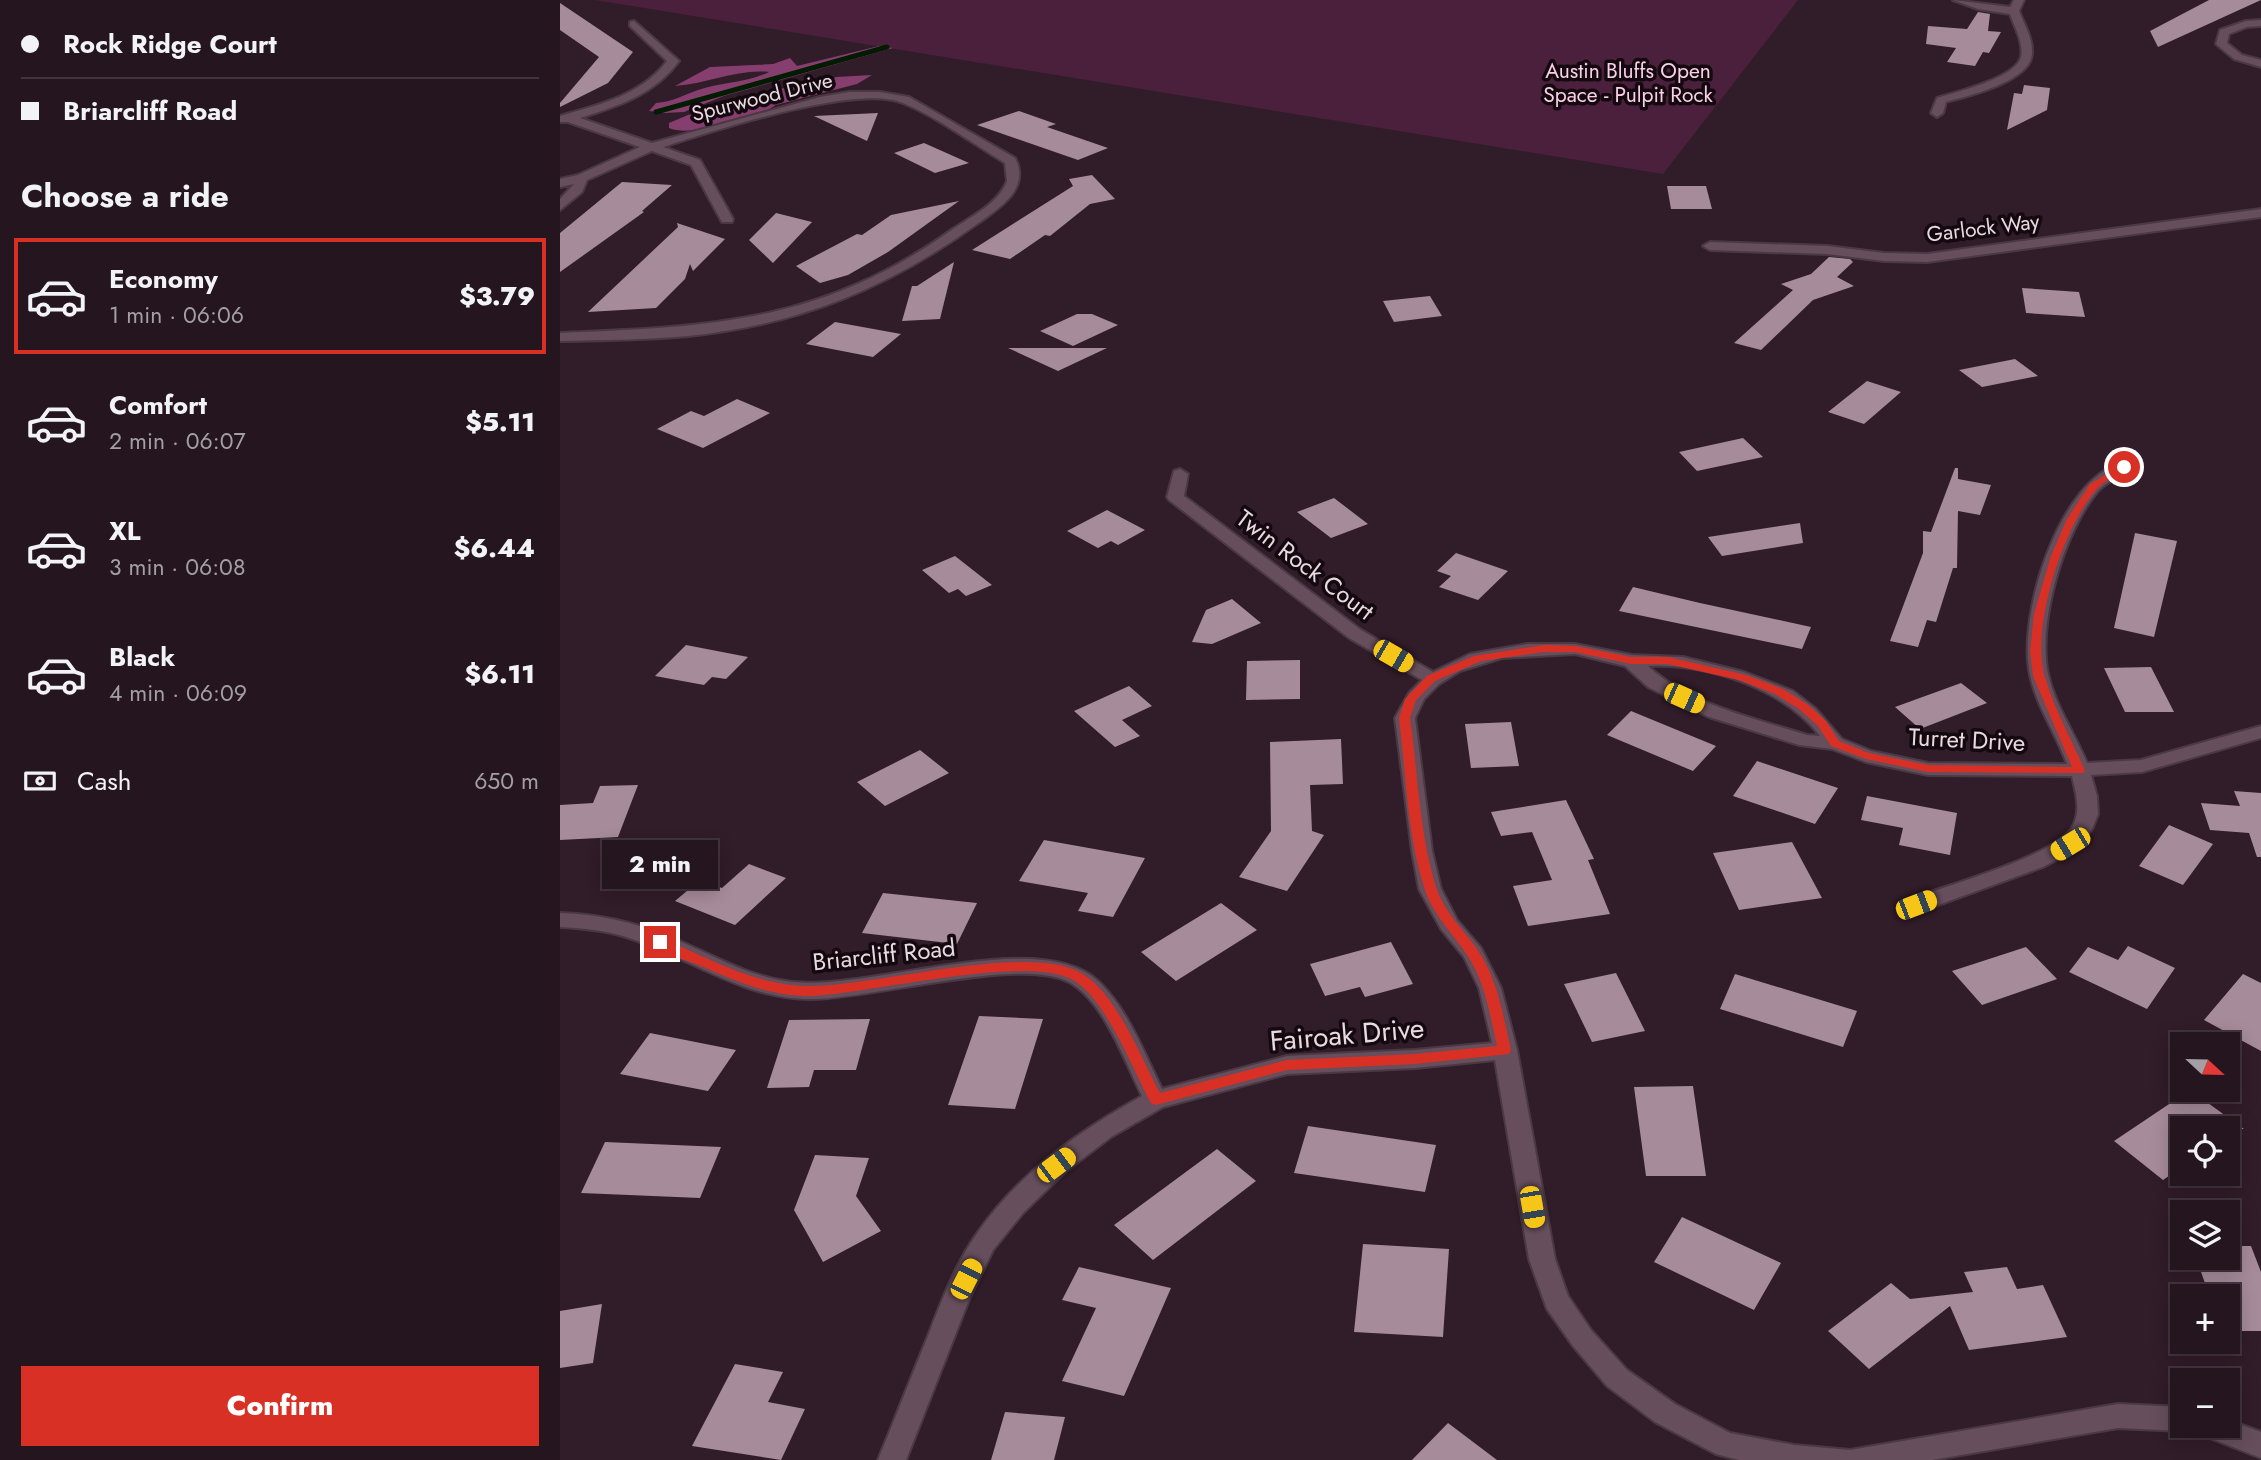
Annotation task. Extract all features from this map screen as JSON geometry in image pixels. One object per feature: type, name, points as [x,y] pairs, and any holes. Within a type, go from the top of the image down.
[{"type":"street","points":[[1937,113],[1941,100],[2003,79],[2021,68],[2027,54],[2017,5],[1993,9],[1958,0]]},
{"type":"street","points":[[2261,23],[2232,28],[2224,32],[2221,38],[2221,44],[2227,50],[2261,64]]},
{"type":"street","points":[[565,119],[638,92],[665,74],[673,61],[635,24]]},
{"type":"street","name":"Spurwood Drive","points":[[560,183],[582,178],[649,148],[820,100],[849,95],[880,95],[905,99],[1011,161],[1016,174],[1014,185],[1000,201],[946,242],[861,290],[808,310],[703,330],[560,337]]},
{"type":"street","points":[[565,119],[696,163],[727,219]]},
{"type":"street","name":"Spurwood Drive","points":[[560,206],[579,189],[582,178]]},
{"type":"street","name":"Garlock Way","points":[[1710,246],[1827,250],[1884,257],[1927,258],[2261,213]]},
{"type":"street","points":[[1916,905],[2048,858],[2070,844],[2084,826],[2089,815],[2088,800],[2079,771],[2039,676],[2035,651],[2039,614],[2056,556],[2072,519],[2093,486],[2124,467]]},
{"type":"street","name":"Twin Rock Court","points":[[1180,474],[1175,497],[1355,635],[1431,678]]},
{"type":"street","name":"Turret Drive","points":[[1431,678],[1478,659],[1544,649],[1575,649],[1631,661],[1668,660],[1742,677],[1779,692],[1803,707],[1822,724],[1835,743]]},
{"type":"street","name":"Turret Drive","points":[[1631,661],[1655,683],[1716,713],[1806,741],[1835,743],[1866,756],[1928,769],[2079,771],[2142,766],[2261,732]]},
{"type":"street","points":[[1431,678],[1411,699],[1405,718],[1422,851],[1430,889],[1449,924],[1473,953],[1490,988],[1505,1050],[1542,1259],[1556,1301],[1582,1338],[1617,1378],[1665,1413],[1726,1445],[1794,1458],[1843,1460]]},
{"type":"street","name":"Briarcliff Road","points":[[560,920],[610,925],[639,933],[744,980],[775,989],[811,991],[1010,967],[1050,967],[1078,976],[1097,995],[1113,1018],[1156,1100]]},
{"type":"street","name":"Fairoak Drive","points":[[892,1460],[957,1296],[984,1243],[1014,1206],[1056,1165],[1102,1130],[1156,1100],[1287,1065],[1415,1059],[1505,1050]]},
{"type":"street","points":[[1857,1460],[2118,1416],[2170,1418]]},
{"type":"street","points":[[2240,1437],[2261,1445]]},
{"type":"green space","name":"Austin Bluffs Open Space - Pulpit Rock","points":[[595,0],[1798,0],[1663,174]]},
{"type":"shaded area","points":[[879,46],[893,48],[724,96],[684,112],[649,111],[656,103],[769,72],[745,73],[675,86],[710,67],[773,64],[790,58],[797,66]]},
{"type":"shaded area","points":[[872,75],[857,84],[776,105],[766,111],[717,126],[690,131],[669,128],[669,123],[688,115],[758,102],[782,88],[829,86],[827,81],[836,77]]},
{"type":"building","points":[[2209,0],[2261,0],[2158,47],[2150,31]]},
{"type":"building","points":[[560,3],[633,52],[608,83],[560,107],[560,103],[599,57],[560,30]]},
{"type":"building","points":[[1978,12],[1990,14],[1988,31],[2001,32],[1989,53],[1983,52],[1975,66],[1947,62],[1956,48],[1926,44],[1928,26],[1967,29]]},
{"type":"building","points":[[2024,85],[2050,88],[2047,110],[2007,130],[2014,93],[2022,94]]},
{"type":"building","points":[[1019,111],[1056,124],[1047,127],[1108,148],[1078,160],[977,125]]},
{"type":"building","points":[[878,113],[867,141],[814,116]]},
{"type":"building","points":[[924,143],[969,163],[935,173],[894,153]]},
{"type":"building","points":[[1092,175],[1115,199],[1090,204],[1050,236],[1045,235],[1010,259],[972,250],[1073,186],[1069,179]]},
{"type":"building","points":[[622,182],[672,185],[642,211],[644,212],[560,272],[560,233]]},
{"type":"building","points":[[1667,186],[1706,186],[1712,209],[1671,209]]},
{"type":"building","points":[[959,201],[888,252],[848,275],[820,283],[796,266],[857,234],[862,235],[891,215]]},
{"type":"building","points":[[776,213],[812,222],[773,263],[749,240]]},
{"type":"building","points":[[677,223],[725,239],[693,271],[690,264],[685,279],[656,308],[588,312],[678,227]]},
{"type":"building","points":[[1829,257],[1850,259],[1853,262],[1837,277],[1854,286],[1813,300],[1761,350],[1734,343],[1793,290],[1781,284],[1811,274]]},
{"type":"building","points":[[954,262],[940,319],[902,321],[912,286],[917,286]]},
{"type":"building","points":[[2022,288],[2079,292],[2085,317],[2026,313]]},
{"type":"building","points":[[1430,296],[1442,316],[1394,322],[1383,301]]},
{"type":"building","points":[[1077,314],[1092,314],[1118,325],[1073,346],[1040,331]]},
{"type":"building","points":[[835,322],[901,334],[873,357],[806,344]]},
{"type":"building","points":[[1008,348],[1107,348],[1058,371]]},
{"type":"building","points":[[2015,359],[2038,376],[1982,387],[1959,370]]},
{"type":"building","points":[[1867,381],[1901,392],[1864,424],[1828,412]]},
{"type":"building","points":[[737,399],[770,413],[703,448],[657,429],[691,411],[704,416]]},
{"type":"building","points":[[1743,438],[1763,457],[1697,471],[1679,452]]},
{"type":"building","points":[[1955,468],[1958,468],[1958,479],[1991,485],[1980,515],[1958,511],[1957,568],[1953,568],[1936,622],[1927,620],[1918,647],[1890,641],[1923,553],[1923,531],[1931,532]]},
{"type":"building","points":[[1334,498],[1368,524],[1331,538],[1297,512]]},
{"type":"building","points":[[1107,510],[1145,530],[1118,545],[1111,541],[1098,548],[1067,531]]},
{"type":"building","points":[[1800,523],[1803,543],[1722,556],[1708,537]]},
{"type":"building","points":[[2135,533],[2177,541],[2154,637],[2114,628]]},
{"type":"building","points":[[1456,553],[1508,571],[1478,600],[1439,587],[1451,576],[1437,571]]},
{"type":"building","points":[[955,556],[992,585],[966,596],[958,589],[949,593],[922,570]]},
{"type":"building","points":[[1633,587],[1811,627],[1802,649],[1619,611]]},
{"type":"building","points":[[1232,599],[1261,623],[1212,644],[1192,642],[1206,610]]},
{"type":"building","points":[[686,645],[748,657],[726,679],[712,677],[704,685],[655,676]]},
{"type":"building","points":[[1300,660],[1300,699],[1246,700],[1247,661]]},
{"type":"building","points":[[2151,667],[2174,712],[2125,712],[2104,668]]},
{"type":"building","points":[[1961,683],[1987,703],[1920,729],[1895,707]]},
{"type":"building","points":[[1129,686],[1152,706],[1122,720],[1140,736],[1115,747],[1074,711]]},
{"type":"building","points":[[1631,711],[1716,746],[1693,771],[1607,735]]},
{"type":"building","points":[[1511,722],[1519,766],[1471,768],[1465,724]]},
{"type":"building","points":[[1341,739],[1343,784],[1310,785],[1312,831],[1324,835],[1287,891],[1239,877],[1271,831],[1270,742]]},
{"type":"building","points":[[920,750],[949,773],[885,806],[857,782]]},
{"type":"building","points":[[1757,761],[1838,788],[1815,824],[1733,796]]},
{"type":"building","points":[[638,785],[618,837],[560,840],[560,805],[593,803],[600,786]]},
{"type":"building","points":[[2234,791],[2261,793],[2261,857],[2257,857],[2249,833],[2210,830],[2201,803],[2240,806]]},
{"type":"building","points":[[1867,796],[1957,813],[1950,855],[1899,845],[1903,828],[1861,820]]},
{"type":"building","points":[[1566,800],[1594,859],[1588,860],[1610,914],[1528,926],[1513,886],[1552,880],[1532,832],[1501,836],[1491,812]]},
{"type":"building","points":[[2169,825],[2213,844],[2183,885],[2139,866]]},
{"type":"building","points":[[1044,840],[1145,858],[1113,917],[1078,911],[1088,893],[1019,881]]},
{"type":"building","points":[[1792,842],[1822,898],[1739,910],[1713,853]]},
{"type":"building","points":[[749,864],[786,878],[735,925],[675,901],[700,880],[722,888]]},
{"type":"building","points":[[883,893],[977,903],[957,944],[862,933]]},
{"type":"building","points":[[1221,903],[1257,930],[1176,981],[1141,952]]},
{"type":"building","points":[[1391,942],[1413,984],[1365,997],[1360,987],[1325,996],[1310,964]]},
{"type":"building","points":[[2128,946],[2175,968],[2147,1009],[2069,972],[2088,947],[2118,960]]},
{"type":"building","points":[[2026,947],[2057,979],[1982,1005],[1952,971]]},
{"type":"building","points":[[1616,973],[1645,1031],[1592,1042],[1564,984]]},
{"type":"building","points":[[1735,974],[1857,1011],[1843,1047],[1720,1009]]},
{"type":"building","points":[[2243,974],[2261,983],[2261,1051],[2240,1040],[2240,1032],[2226,1032],[2204,1020]]},
{"type":"building","points":[[979,1016],[1043,1019],[1015,1109],[948,1105]]},
{"type":"building","points":[[870,1019],[856,1070],[814,1070],[809,1087],[767,1088],[789,1020]]},
{"type":"building","points":[[650,1033],[736,1050],[708,1091],[620,1074]]},
{"type":"building","points":[[1693,1086],[1706,1176],[1646,1176],[1634,1087]]},
{"type":"building","points":[[2172,1102],[2207,1102],[2226,1116],[2170,1116],[2170,1175],[2163,1180],[2114,1141]]},
{"type":"building","points":[[1308,1126],[1436,1145],[1425,1192],[1294,1173]]},
{"type":"building","points":[[605,1142],[721,1147],[700,1198],[581,1193]]},
{"type":"building","points":[[1217,1149],[1256,1181],[1153,1260],[1114,1225]]},
{"type":"building","points":[[815,1155],[869,1158],[856,1196],[881,1231],[823,1262],[794,1210]]},
{"type":"building","points":[[1682,1217],[1781,1263],[1754,1310],[1654,1262]]},
{"type":"building","points":[[1363,1244],[1449,1249],[1443,1337],[1354,1332]]},
{"type":"building","points":[[2240,1246],[2251,1246],[2261,1272],[2261,1331],[2240,1331],[2240,1284],[2205,1284],[2200,1270],[2240,1270]]},
{"type":"building","points":[[1079,1267],[1171,1288],[1124,1396],[1062,1381],[1096,1308],[1062,1300]]},
{"type":"building","points":[[2007,1267],[2017,1289],[2043,1285],[2067,1337],[1969,1350],[1950,1306],[1869,1369],[1828,1331],[1891,1283],[1910,1299],[1973,1292],[1964,1272]]},
{"type":"building","points":[[602,1304],[593,1363],[560,1368],[560,1311]]},
{"type":"building","points":[[735,1364],[783,1372],[768,1402],[805,1409],[781,1460],[692,1446]]},
{"type":"building","points":[[1005,1412],[1065,1417],[1054,1460],[991,1460]]},
{"type":"building","points":[[1448,1423],[1497,1460],[1412,1460]]},
{"type":"waterway","points":[[656,112],[887,47]]},
{"type":"route","points":[[660,942],[747,981],[775,989],[811,991],[1010,967],[1050,967],[1078,976],[1097,995],[1113,1018],[1156,1100],[1287,1065],[1415,1059],[1505,1050],[1490,988],[1473,953],[1449,924],[1430,889],[1422,851],[1405,718],[1411,699],[1431,678],[1478,659],[1544,649],[1575,649],[1631,661],[1668,660],[1742,677],[1779,692],[1803,707],[1822,724],[1835,743],[1866,756],[1928,769],[2079,771],[2039,676],[2035,651],[2039,614],[2056,556],[2072,519],[2093,486],[2124,467]]}]
